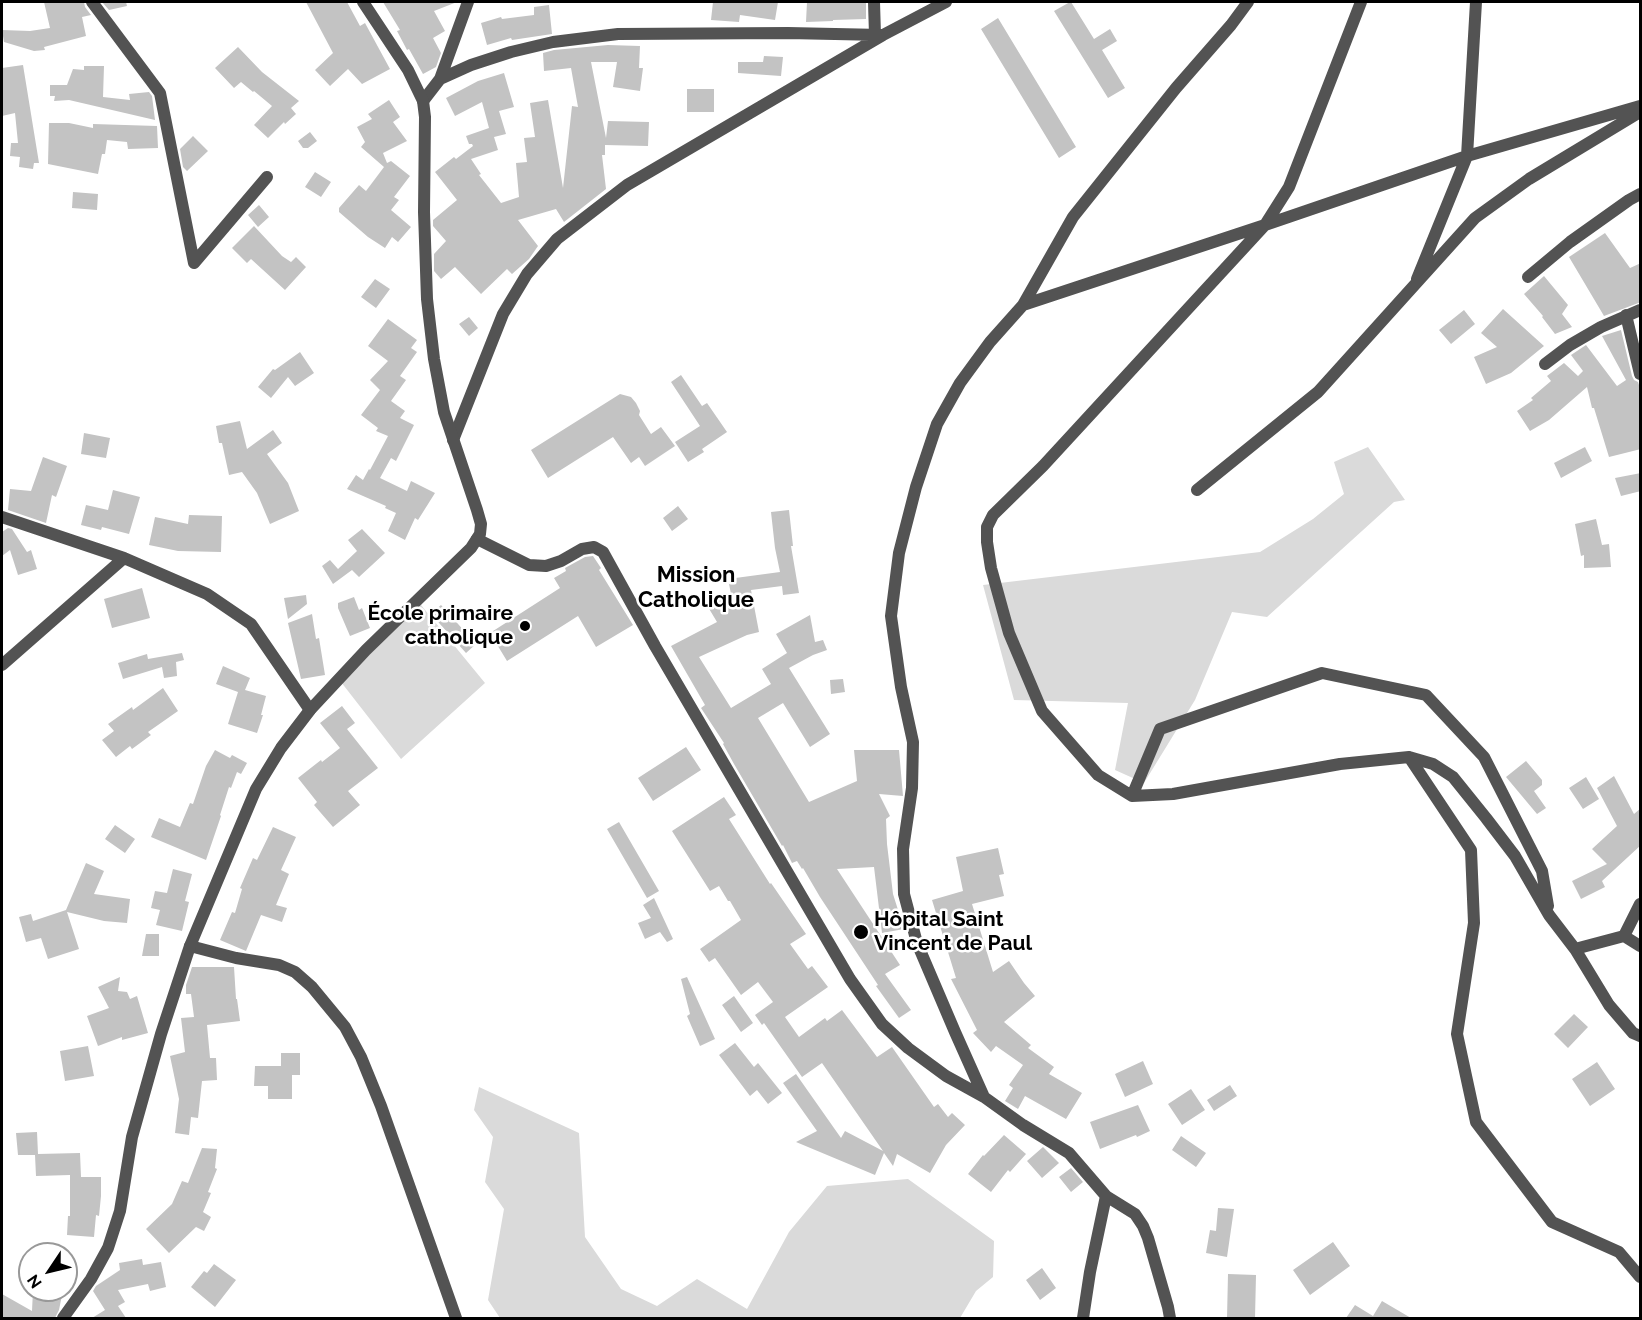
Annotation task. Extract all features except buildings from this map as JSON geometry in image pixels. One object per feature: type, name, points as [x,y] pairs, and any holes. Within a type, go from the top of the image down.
[{"type":"street","points":[[92,2],[160,93],[194,263],[267,177]]},
{"type":"street","points":[[63,1318],[91,1279],[108,1248],[120,1211],[132,1137],[161,1034],[190,946],[256,789],[281,748],[310,710],[366,650],[471,548],[480,534],[481,524],[444,412],[434,359],[427,299],[423,101],[408,70],[363,2]]},
{"type":"street","points":[[423,101],[440,79],[468,2]]},
{"type":"street","points":[[874,2],[879,35]]},
{"type":"street","points":[[453,440],[503,314],[527,274],[557,239],[627,185],[879,35],[946,2]]},
{"type":"street","points":[[984,1096],[954,1032],[917,943],[904,894],[903,849],[912,788],[913,742],[901,687],[891,616],[899,553],[916,487],[937,424],[960,383],[990,342],[1023,305],[1072,217],[1248,2]]},
{"type":"street","points":[[1361,2],[1289,187],[1265,225],[1044,466],[993,515],[987,527],[990,568],[1009,633],[1042,711],[1098,776],[1132,796],[1173,794],[1340,764],[1409,756],[1433,764],[1453,777],[1515,856],[1549,915],[1575,949],[1609,1005],[1633,1033],[1641,1036]]},
{"type":"street","points":[[1413,288],[1467,156],[1476,2]]},
{"type":"street","points":[[440,79],[511,52],[553,42],[618,34],[879,35]]},
{"type":"street","points":[[1023,305],[1467,156],[1641,106]]},
{"type":"street","points":[[1197,490],[1318,392],[1475,218],[1529,179],[1641,112]]},
{"type":"street","points":[[1528,277],[1570,242],[1641,194]]},
{"type":"street","points":[[1545,364],[1570,345],[1601,327],[1641,310]]},
{"type":"street","points":[[1626,315],[1641,374]]},
{"type":"street","points":[[2,517],[124,558],[207,594],[251,624],[310,710]]},
{"type":"street","points":[[477,539],[529,565],[546,566],[561,561],[582,549],[594,547],[603,552],[655,646],[850,979],[882,1024],[908,1048],[946,1076],[984,1096],[1023,1125],[1069,1153],[1107,1196],[1135,1214],[1143,1226],[1170,1318]]},
{"type":"street","points":[[2,665],[124,558]]},
{"type":"street","points":[[1132,796],[1160,729],[1322,673],[1426,695],[1484,757],[1542,871],[1549,915]]},
{"type":"street","points":[[1409,756],[1471,850],[1473,923],[1457,1034],[1476,1122],[1552,1222],[1619,1252],[1641,1277]]},
{"type":"street","points":[[1624,936],[1641,904]]},
{"type":"street","points":[[1575,949],[1624,936],[1641,946]]},
{"type":"street","points":[[190,946],[236,958],[279,965],[295,972],[312,987],[345,1027],[361,1057],[381,1106],[456,1318]]},
{"type":"street","points":[[1083,1318],[1090,1272],[1107,1196]]},
{"type":"shaded area","points":[[1368,447],[1405,500],[1394,502],[1267,617],[1232,612],[1195,700],[1144,783],[1115,770],[1128,703],[1014,700],[983,585],[1260,552],[1313,519],[1344,494],[1334,462]]},
{"type":"shaded area","points":[[421,605],[485,683],[401,759],[341,682]]},
{"type":"shaded area","points":[[479,1087],[579,1133],[585,1237],[621,1289],[657,1306],[697,1279],[747,1309],[789,1232],[827,1186],[908,1179],[994,1241],[993,1277],[976,1291],[960,1318],[500,1318],[488,1300],[504,1209],[485,1182],[493,1137],[474,1110]]},
{"type":"place","name":"École primaire catholique","points":[[525,626]]},
{"type":"place","name":"Hôpital Saint Vincent de Paul","points":[[861,932]]},
{"type":"district","name":"Mission Catholique","points":[[696,588]]}]
